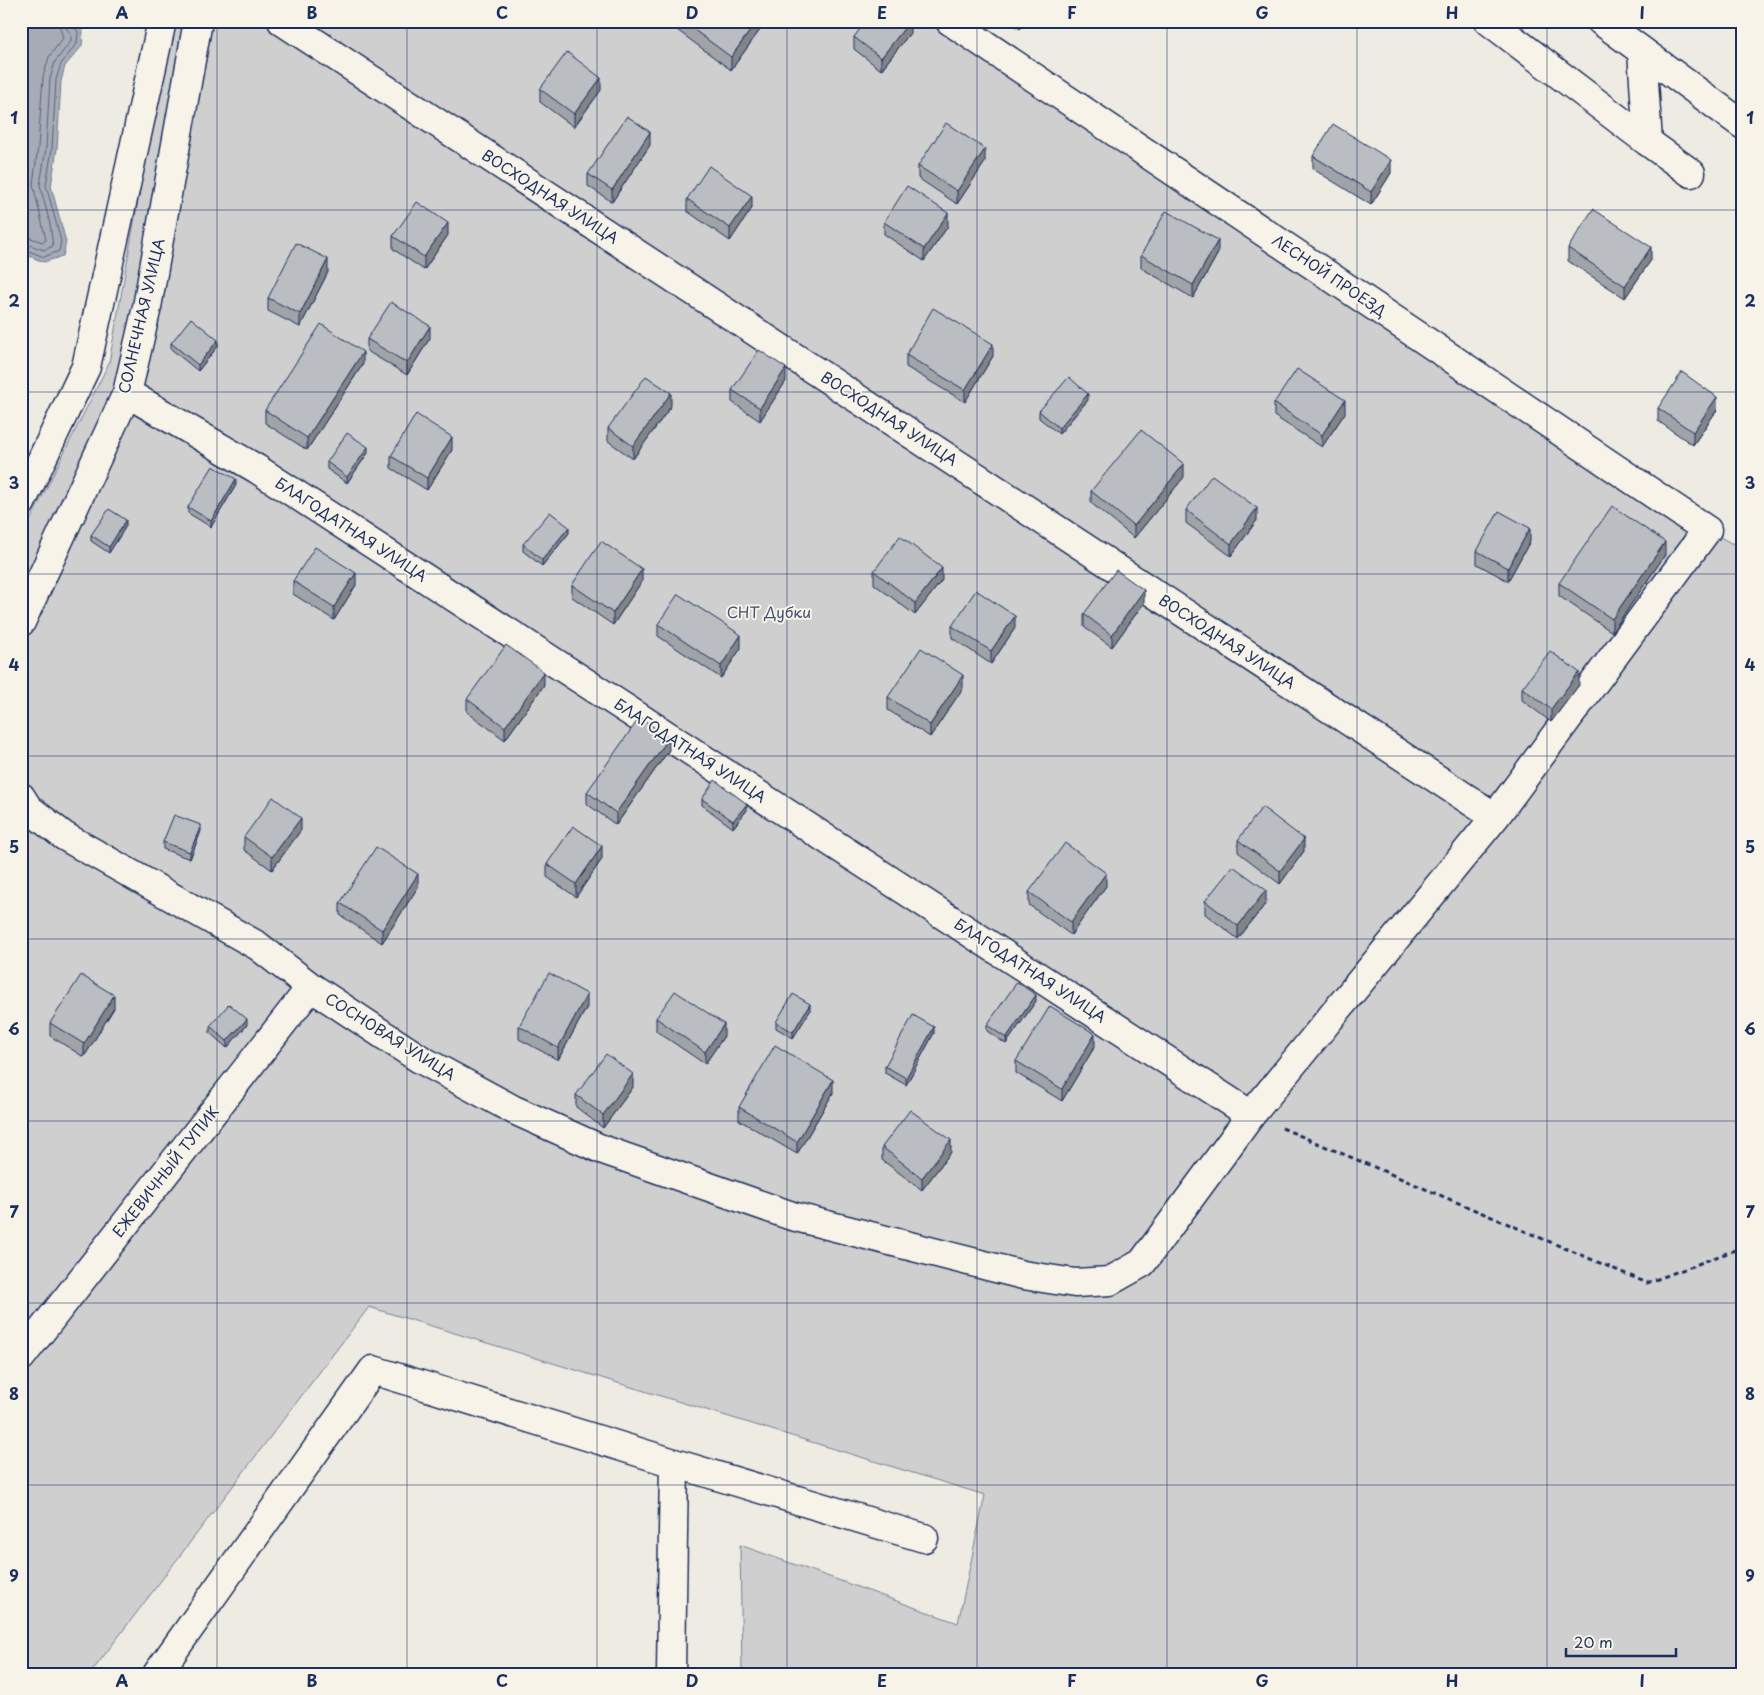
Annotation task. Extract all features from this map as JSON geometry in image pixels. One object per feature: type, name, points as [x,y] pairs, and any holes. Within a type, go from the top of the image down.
[{"type":"street","points":[[21,503],[86,367],[162,21]]},
{"type":"street","name":"СОЛНЕЧНАЯ УЛИЦА","points":[[21,622],[127,393],[147,307],[198,21]]},
{"type":"street","name":"ВОСХОДНАЯ УЛИЦА","points":[[282,21],[1495,817]]},
{"type":"street","name":"ЛЕСНОЙ ПРОЕЗД","points":[[950,21],[1707,530]]},
{"type":"street","points":[[1489,21],[1648,142],[1692,173]]},
{"type":"street","points":[[1601,21],[1743,125]]},
{"type":"street","points":[[1642,51],[1648,142]]},
{"type":"street","name":"БЛАГОДАТНАЯ УЛИЦА","points":[[127,393],[257,469],[1251,1115]]},
{"type":"street","name":"СОСНОВАЯ УЛИЦА","points":[[21,797],[28,808],[64,836],[258,946],[311,987],[420,1059],[514,1110],[601,1149],[792,1216],[1023,1275],[1075,1283],[1110,1281],[1142,1263],[1251,1115],[1495,817],[1707,530]]},
{"type":"street","name":"ЕЖЕВИЧНЫЙ ТУПИК","points":[[21,1357],[311,987]]},
{"type":"street","points":[[157,1674],[373,1370],[924,1538]]},
{"type":"street","points":[[672,1674],[674,1463]]},
{"type":"path","points":[[1251,1115],[1646,1283],[1743,1247]]},
{"type":"green space","name":"СНТ Дубки","points":[[170,21],[950,21],[1707,530],[1733,544],[1743,530],[1743,1674],[742,1674],[740,1545],[958,1623],[985,1495],[369,1307],[90,1674],[21,1672],[21,539],[109,363]]},
{"type":"water","points":[[21,21],[74,21],[83,29],[82,46],[65,66],[61,81],[57,149],[51,186],[66,242],[63,256],[44,262],[21,253]]},
{"type":"building","points":[[682,21],[757,21],[731,57]]},
{"type":"building","points":[[866,21],[910,21],[881,58],[854,37]]},
{"type":"building","points":[[567,52],[601,78],[574,114],[540,89]]},
{"type":"building","points":[[627,116],[650,132],[612,190],[588,174]]},
{"type":"building","points":[[946,123],[985,149],[957,191],[918,166]]},
{"type":"building","points":[[1333,124],[1391,160],[1371,192],[1313,156]]},
{"type":"building","points":[[709,166],[752,196],[730,228],[687,199]]},
{"type":"building","points":[[907,186],[948,213],[924,249],[884,222]]},
{"type":"building","points":[[417,202],[448,223],[424,257],[393,236]]},
{"type":"building","points":[[1593,209],[1651,247],[1625,286],[1568,248]]},
{"type":"building","points":[[1166,211],[1218,240],[1193,285],[1141,255]]},
{"type":"building","points":[[296,243],[328,259],[300,314],[268,298]]},
{"type":"building","points":[[391,302],[430,326],[407,363],[367,339]]},
{"type":"building","points":[[933,308],[993,344],[965,390],[906,355]]},
{"type":"building","points":[[191,318],[218,340],[198,365],[171,343]]},
{"type":"building","points":[[321,324],[363,352],[307,438],[265,410]]},
{"type":"building","points":[[759,350],[786,368],[760,408],[732,390]]},
{"type":"building","points":[[1297,369],[1345,400],[1322,435],[1274,403]]},
{"type":"building","points":[[1682,372],[1717,397],[1693,432],[1658,408]]},
{"type":"building","points":[[646,376],[671,393],[633,446],[608,428]]},
{"type":"building","points":[[1069,377],[1088,394],[1059,428],[1039,411]]},
{"type":"building","points":[[416,414],[452,437],[427,478],[391,456]]},
{"type":"building","points":[[1141,430],[1184,464],[1134,526],[1091,491]]},
{"type":"building","points":[[347,433],[368,447],[347,477],[327,462]]},
{"type":"building","points":[[213,466],[236,479],[211,521],[188,507]]},
{"type":"building","points":[[1212,475],[1257,508],[1231,544],[1186,510]]},
{"type":"building","points":[[1612,506],[1665,542],[1612,619],[1559,583]]},
{"type":"building","points":[[109,509],[126,520],[109,547],[91,535]]},
{"type":"building","points":[[1499,511],[1530,528],[1508,568],[1477,551]]},
{"type":"building","points":[[550,512],[569,527],[542,560],[523,544]]},
{"type":"building","points":[[900,536],[942,568],[915,603],[874,571]]},
{"type":"building","points":[[601,541],[642,569],[613,613],[572,585]]},
{"type":"building","points":[[315,547],[356,573],[334,607],[293,581]]},
{"type":"building","points":[[1116,570],[1144,590],[1112,635],[1084,614]]},
{"type":"building","points":[[976,590],[1015,616],[991,651],[952,626]]},
{"type":"building","points":[[678,594],[741,635],[721,666],[658,624]]},
{"type":"building","points":[[506,645],[544,672],[505,727],[467,699]]},
{"type":"building","points":[[921,648],[963,675],[930,725],[888,697]]},
{"type":"building","points":[[1550,651],[1579,672],[1551,709],[1522,688]]},
{"type":"building","points":[[640,717],[669,738],[616,813],[587,792]]},
{"type":"building","points":[[715,780],[747,804],[733,821],[702,799]]},
{"type":"building","points":[[273,797],[301,818],[272,857],[244,837]]},
{"type":"building","points":[[1262,807],[1304,839],[1280,871],[1238,840]]},
{"type":"building","points":[[174,815],[201,825],[190,852],[163,842]]},
{"type":"building","points":[[573,826],[602,846],[576,884],[547,864]]},
{"type":"building","points":[[21,833],[26,836],[21,843]]},
{"type":"building","points":[[1065,843],[1106,873],[1071,922],[1029,892]]},
{"type":"building","points":[[376,847],[418,874],[382,930],[340,903]]},
{"type":"building","points":[[1233,866],[1266,890],[1238,926],[1205,901]]},
{"type":"building","points":[[549,973],[587,994],[558,1048],[519,1026]]},
{"type":"building","points":[[81,975],[114,995],[84,1044],[50,1023]]},
{"type":"building","points":[[1017,982],[1036,995],[1006,1038],[987,1025]]},
{"type":"building","points":[[675,991],[724,1024],[705,1052],[656,1018]]},
{"type":"building","points":[[793,994],[810,1004],[793,1032],[776,1022]]},
{"type":"building","points":[[229,1004],[247,1019],[227,1041],[210,1026]]},
{"type":"building","points":[[1050,1006],[1095,1034],[1062,1089],[1016,1061]]},
{"type":"building","points":[[913,1015],[934,1027],[906,1078],[885,1066]]},
{"type":"building","points":[[775,1045],[833,1080],[797,1142],[739,1107]]},
{"type":"building","points":[[606,1054],[633,1074],[603,1115],[576,1095]]},
{"type":"building","points":[[910,1110],[951,1140],[922,1178],[882,1147]]}]
